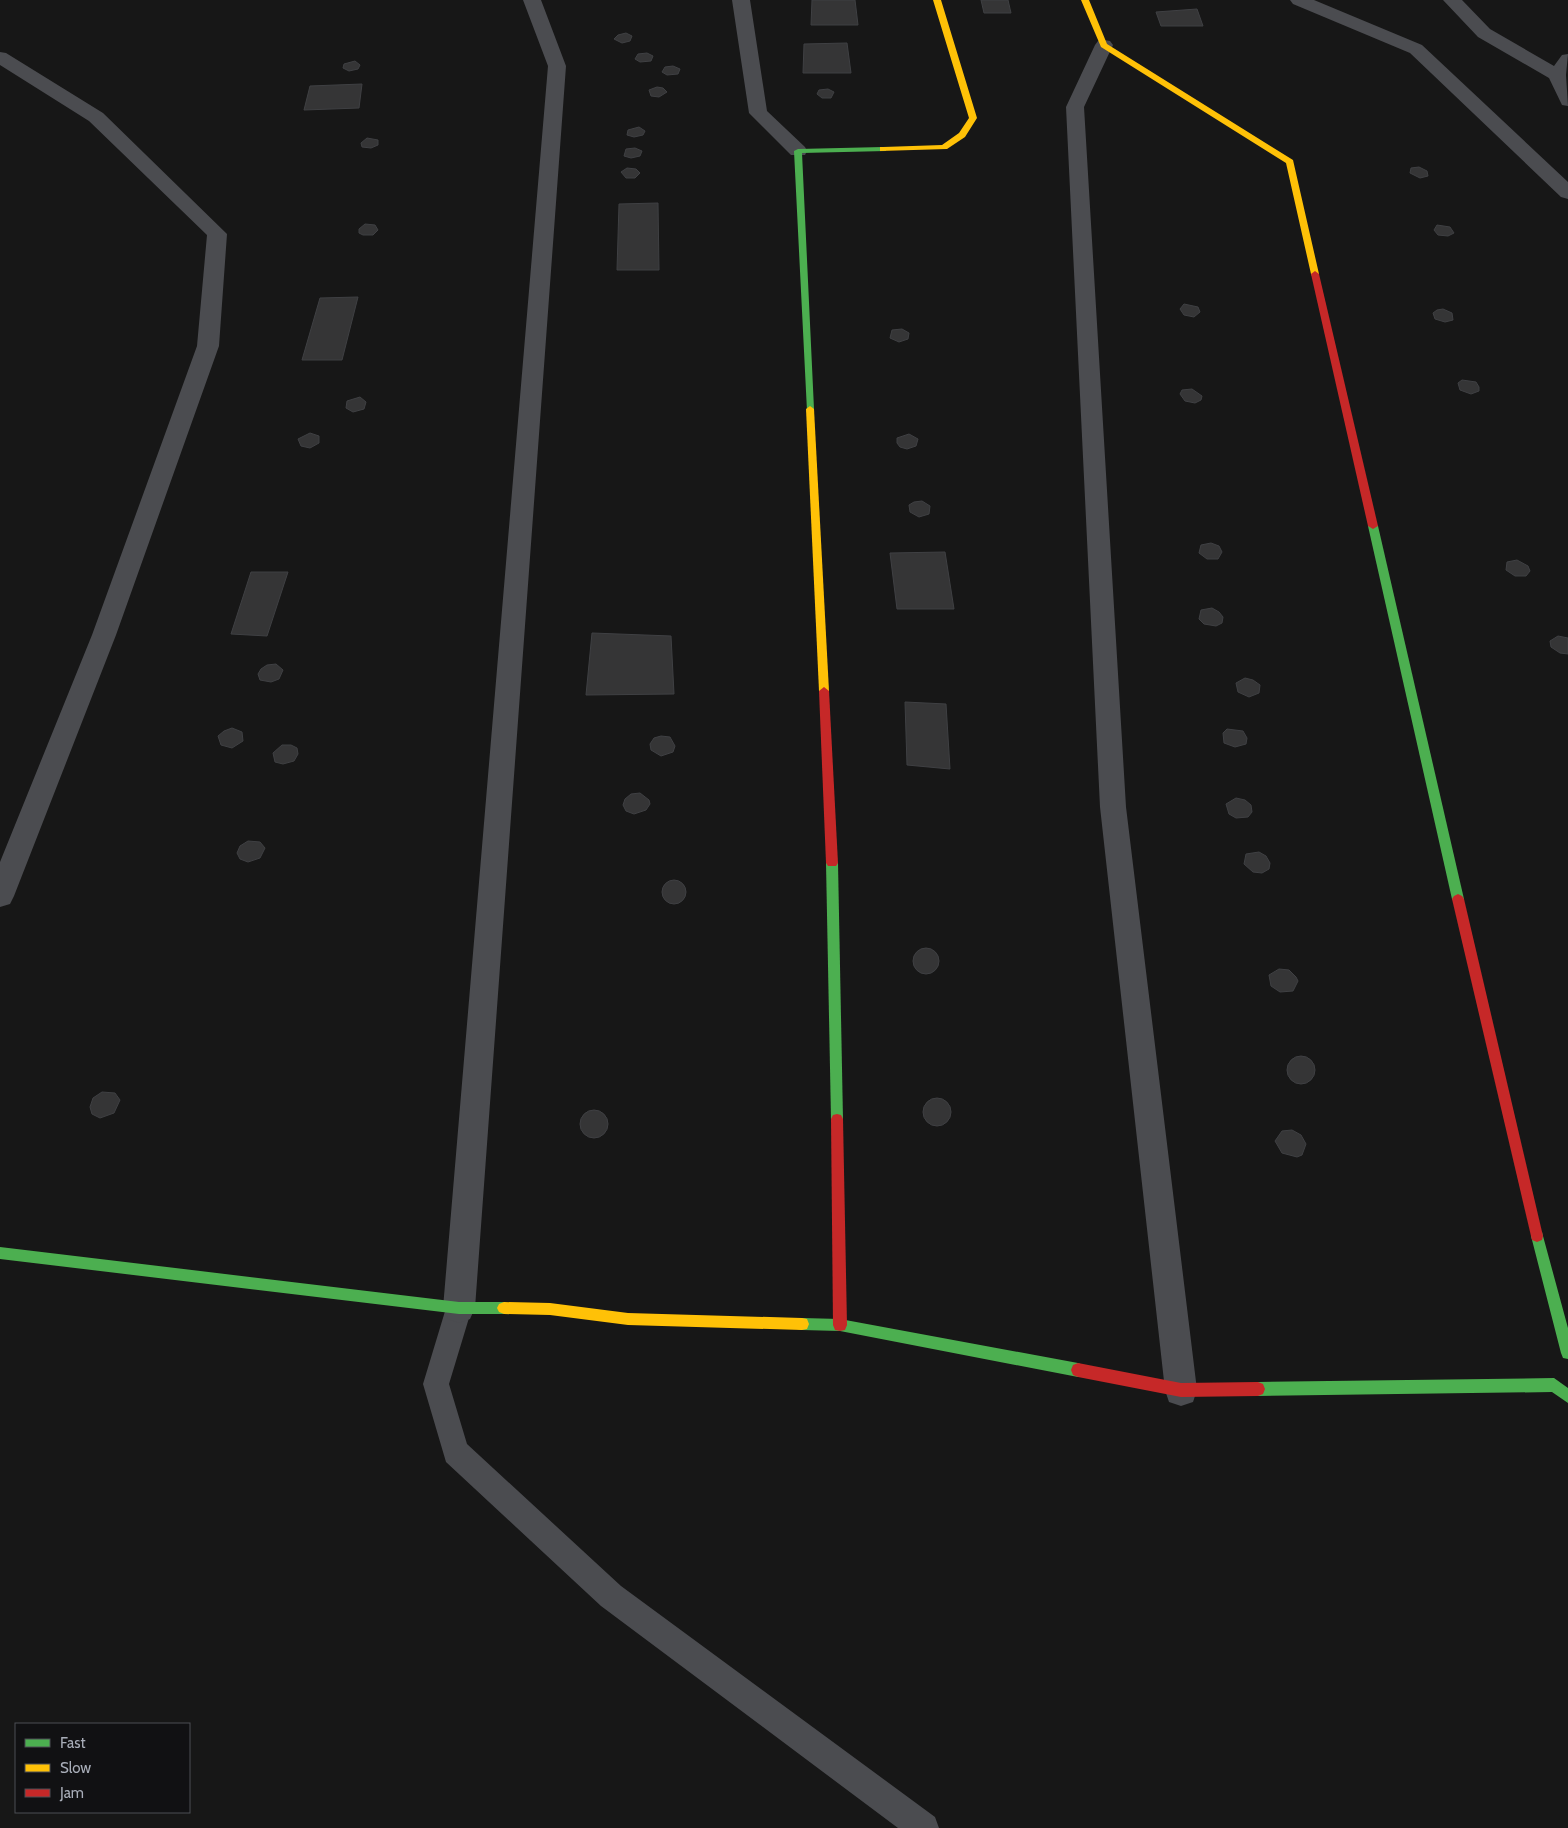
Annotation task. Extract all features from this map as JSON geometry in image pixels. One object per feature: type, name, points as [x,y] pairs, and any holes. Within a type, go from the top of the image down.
[{"type":"street","points":[[459,1308],[557,66],[532,0]]},
{"type":"street","points":[[741,0],[758,113],[798,151],[835,915],[840,1326]]},
{"type":"street","points":[[798,151],[944,147],[962,135],[973,118],[937,0]]},
{"type":"street","points":[[1085,0],[1104,45],[1290,162],[1522,1180],[1568,1353]]},
{"type":"street","points":[[1299,0],[1416,49],[1568,193]]},
{"type":"street","points":[[1452,0],[1484,33],[1557,75],[1568,101]]},
{"type":"street","points":[[1104,45],[1075,108],[1113,807],[1181,1390]]},
{"type":"street","points":[[0,57],[96,117],[217,234],[208,346],[104,635],[0,896]]},
{"type":"street","points":[[1557,75],[1568,59]]},
{"type":"street","points":[[0,1253],[459,1308],[550,1309],[628,1319],[840,1326],[1181,1390],[1554,1385],[1568,1396]]},
{"type":"lane","points":[[459,1308],[436,1384],[456,1452],[612,1596],[924,1828]]},
{"type":"building","points":[[812,0],[855,0],[858,25],[811,25]]},
{"type":"building","points":[[981,0],[1008,0],[1011,13],[984,13]]},
{"type":"building","points":[[1197,9],[1203,26],[1161,26],[1156,12]]},
{"type":"building","points":[[626,33],[632,36],[630,41],[622,43],[614,39],[618,35]]},
{"type":"building","points":[[847,43],[851,73],[803,73],[804,44]]},
{"type":"building","points":[[647,53],[653,56],[651,61],[640,62],[635,59],[638,54]]},
{"type":"building","points":[[355,61],[360,65],[358,69],[349,71],[343,68],[344,64]]},
{"type":"building","points":[[673,66],[680,69],[678,74],[667,75],[662,72],[665,67]]},
{"type":"building","points":[[362,84],[359,108],[304,110],[310,86]]},
{"type":"building","points":[[657,87],[663,88],[667,92],[659,97],[651,96],[649,90]]},
{"type":"building","points":[[828,89],[834,92],[831,98],[822,98],[817,94],[819,90]]},
{"type":"building","points":[[639,127],[645,131],[643,135],[634,137],[627,135],[628,130]]},
{"type":"building","points":[[367,138],[378,140],[378,145],[371,148],[362,147],[361,143]]},
{"type":"building","points":[[635,148],[642,151],[640,156],[631,158],[624,156],[626,149]]},
{"type":"building","points":[[1419,167],[1427,171],[1428,176],[1420,178],[1410,173],[1411,168]]},
{"type":"building","points":[[627,168],[636,169],[640,173],[635,178],[626,178],[621,172]]},
{"type":"building","points":[[658,203],[659,270],[617,270],[619,204]]},
{"type":"building","points":[[365,224],[375,225],[378,230],[373,235],[363,235],[359,233],[359,229]]},
{"type":"building","points":[[1437,225],[1450,227],[1454,233],[1448,236],[1438,235],[1434,230]]},
{"type":"building","points":[[358,297],[342,360],[302,360],[320,298]]},
{"type":"building","points":[[1184,304],[1198,307],[1200,312],[1194,317],[1184,315],[1180,309]]},
{"type":"building","points":[[1443,309],[1452,313],[1453,320],[1445,322],[1435,319],[1433,313]]},
{"type":"building","points":[[902,329],[909,333],[908,339],[899,342],[890,338],[892,330]]},
{"type":"building","points":[[1462,380],[1476,382],[1479,391],[1471,394],[1460,390],[1458,383]]},
{"type":"building","points":[[1192,389],[1202,396],[1201,400],[1195,403],[1185,401],[1180,394],[1182,390]]},
{"type":"building","points":[[360,397],[366,402],[364,409],[353,412],[346,408],[347,401]]},
{"type":"building","points":[[310,433],[319,436],[319,443],[310,448],[301,446],[298,439]]},
{"type":"building","points":[[909,434],[918,439],[916,446],[907,449],[900,447],[897,443],[897,438]]},
{"type":"building","points":[[922,501],[930,506],[929,514],[919,517],[910,512],[909,505]]},
{"type":"building","points":[[1211,543],[1219,546],[1222,552],[1218,559],[1207,559],[1199,553],[1201,545]]},
{"type":"building","points":[[945,552],[954,609],[897,609],[890,553]]},
{"type":"building","points":[[1517,560],[1528,566],[1530,571],[1526,576],[1515,576],[1506,570],[1507,562]]},
{"type":"building","points":[[251,572],[288,572],[267,636],[231,634]]},
{"type":"building","points":[[1212,608],[1223,617],[1222,623],[1216,626],[1204,624],[1199,619],[1201,610]]},
{"type":"building","points":[[592,633],[671,636],[674,694],[586,695]]},
{"type":"building","points":[[1558,636],[1568,638],[1568,654],[1560,653],[1551,647],[1550,641]]},
{"type":"building","points":[[276,664],[283,670],[279,679],[271,682],[260,680],[258,674],[261,669],[267,665]]},
{"type":"building","points":[[1245,678],[1253,680],[1260,685],[1259,693],[1249,697],[1238,692],[1236,683]]},
{"type":"building","points":[[905,702],[946,704],[950,769],[907,765]]},
{"type":"building","points":[[232,728],[242,732],[243,741],[232,748],[221,745],[218,736]]},
{"type":"building","points":[[1227,729],[1243,731],[1247,738],[1246,744],[1235,747],[1224,743],[1223,733]]},
{"type":"building","points":[[661,736],[670,737],[675,746],[673,752],[661,756],[651,750],[650,744],[654,738]]},
{"type":"building","points":[[282,745],[291,745],[297,748],[298,754],[294,761],[283,764],[275,762],[273,753]]},
{"type":"building","points":[[640,793],[649,800],[650,804],[646,810],[634,814],[626,811],[623,805],[625,799],[631,794]]},
{"type":"building","points":[[1236,798],[1245,800],[1251,805],[1252,812],[1248,817],[1236,818],[1229,814],[1226,804]]},
{"type":"building","points":[[248,841],[260,842],[265,848],[260,858],[248,862],[240,859],[237,853],[240,846]]},
{"type":"building","points":[[1259,852],[1266,856],[1270,863],[1269,869],[1262,873],[1253,872],[1244,864],[1246,854]]},
{"type":"building","points":[[674,880],[683,883],[686,892],[683,901],[674,904],[665,901],[662,892],[665,883]]},
{"type":"building","points":[[926,948],[935,952],[939,961],[935,970],[926,974],[917,970],[913,961],[917,952]]},
{"type":"building","points":[[1279,969],[1289,970],[1296,977],[1298,981],[1293,991],[1280,992],[1271,986],[1269,975]]},
{"type":"building","points":[[1301,1056],[1311,1060],[1315,1070],[1311,1080],[1301,1084],[1291,1080],[1287,1070],[1291,1060]]},
{"type":"building","points":[[102,1092],[115,1093],[120,1100],[114,1113],[100,1118],[92,1114],[90,1107],[93,1098]]},
{"type":"building","points":[[937,1098],[947,1102],[951,1112],[947,1122],[937,1126],[927,1122],[923,1112],[927,1102]]},
{"type":"building","points":[[594,1110],[604,1114],[608,1124],[604,1134],[594,1138],[584,1134],[580,1124],[584,1114]]},
{"type":"building","points":[[1292,1130],[1301,1135],[1306,1144],[1302,1155],[1297,1157],[1282,1153],[1275,1141],[1282,1131]]},
{"type":"traffic: fast","points":[[810,409],[798,151],[883,149]]},
{"type":"traffic: fast","points":[[1373,526],[1458,899]]},
{"type":"traffic: fast","points":[[832,863],[837,1119]]},
{"type":"traffic: fast","points":[[1537,1236],[1568,1353]]},
{"type":"traffic: fast","points":[[0,1253],[459,1308],[504,1308]]},
{"type":"traffic: fast","points":[[802,1324],[840,1325],[1078,1370]]},
{"type":"traffic: fast","points":[[1258,1389],[1554,1385],[1568,1396]]},
{"type":"traffic: slow","points":[[883,149],[944,147],[962,135],[973,118],[937,0]]},
{"type":"traffic: slow","points":[[1085,0],[1104,45],[1290,162],[1315,274]]},
{"type":"traffic: slow","points":[[810,409],[824,691]]},
{"type":"traffic: slow","points":[[504,1308],[550,1309],[628,1319],[802,1324]]},
{"type":"traffic: jam","points":[[1315,274],[1373,526]]},
{"type":"traffic: jam","points":[[824,691],[832,863]]},
{"type":"traffic: jam","points":[[1458,899],[1537,1236]]},
{"type":"traffic: jam","points":[[837,1119],[840,1325]]},
{"type":"traffic: jam","points":[[1078,1370],[1181,1390],[1258,1389]]}]
